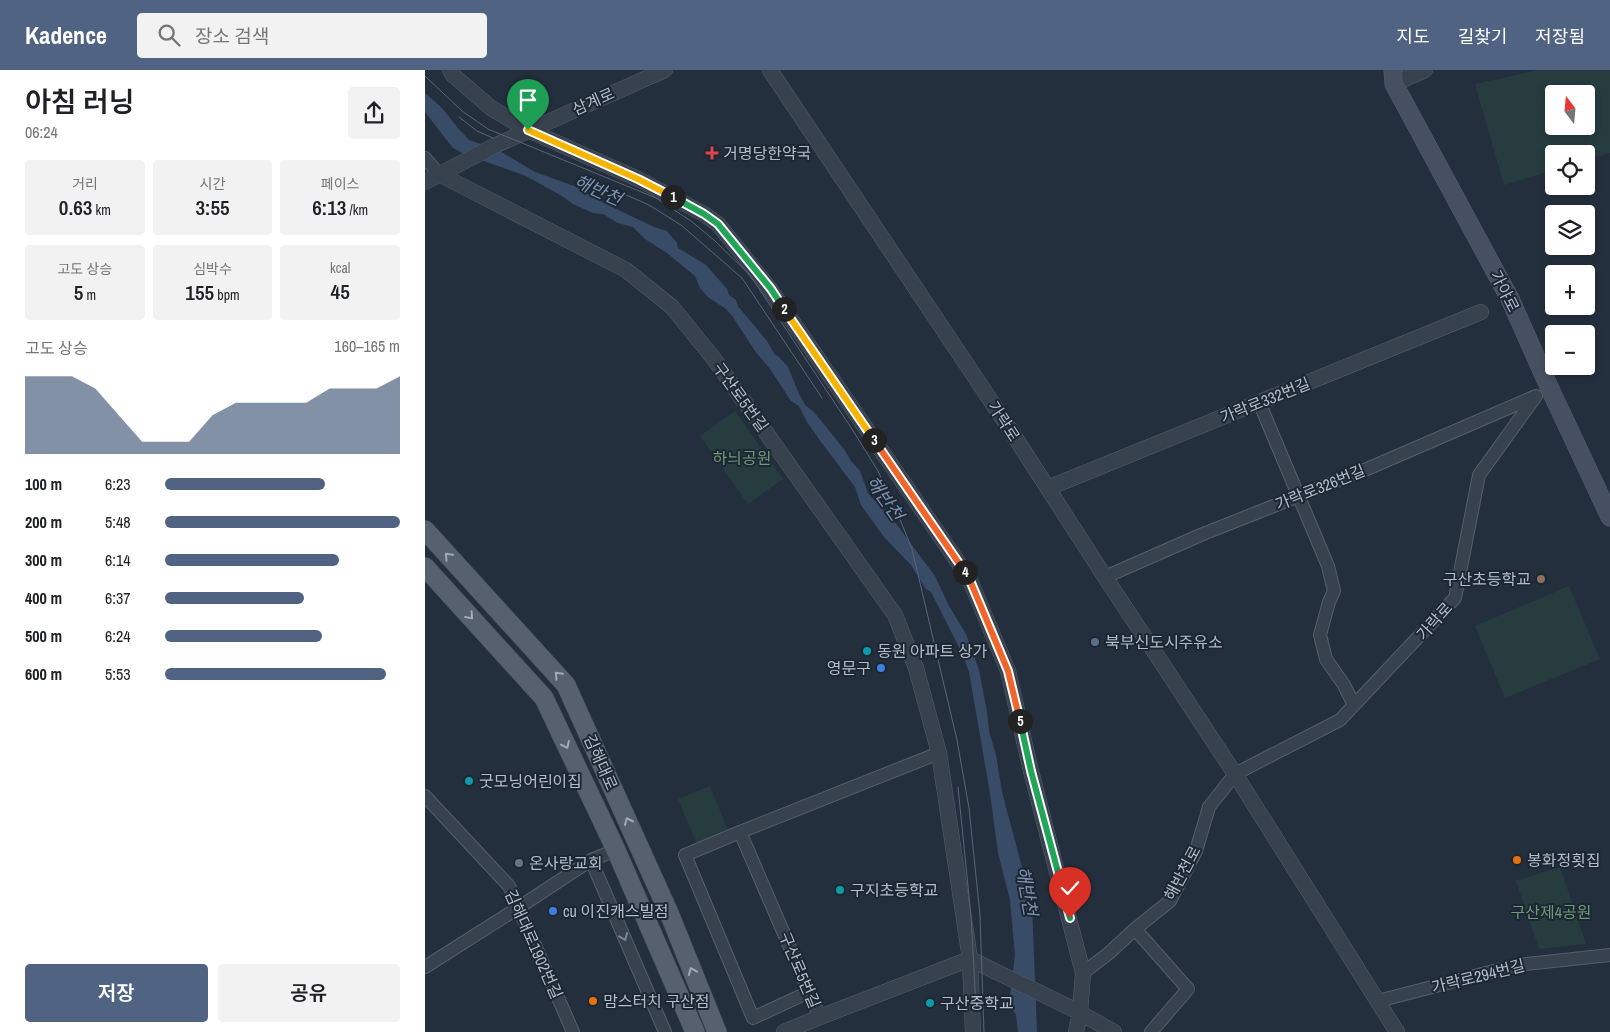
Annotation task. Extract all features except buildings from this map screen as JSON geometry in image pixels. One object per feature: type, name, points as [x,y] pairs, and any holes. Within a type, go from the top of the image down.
[{"type":"main road","name":"가야로","points":[[1393,77],[1510,299],[1550,390],[1610,517]]},
{"type":"main road","name":"김해대로","points":[[425,530],[566,685],[669,913],[717,1032]]},
{"type":"main road","name":"김해대로","points":[[425,567],[544,698],[616,850],[695,1032]]},
{"type":"street","points":[[450,70],[453,75],[491,108],[528,130],[638,179],[704,214],[718,224],[771,289],[969,578],[1008,671],[1031,771],[1083,973],[1075,1032]]},
{"type":"street","name":"삼계로","points":[[439,174],[528,130],[665,70]]},
{"type":"street","name":"가락로","points":[[770,70],[1048,488],[1235,774],[1397,1032]]},
{"type":"street","points":[[1393,77],[1425,70]]},
{"type":"street","points":[[425,158],[439,174],[425,182]]},
{"type":"street","name":"구산로5번길","points":[[439,174],[626,270],[672,307],[714,359],[895,615],[916,668],[939,753],[970,960],[973,1032]]},
{"type":"street","name":"가락로332번길","points":[[1048,488],[1481,312]]},
{"type":"street","name":"가락로","points":[[1235,774],[1340,720],[1455,598],[1479,475],[1536,396]]},
{"type":"street","name":"가락로326번길","points":[[1105,577],[1203,534],[1367,468],[1536,396]]},
{"type":"street","points":[[1259,402],[1328,566],[1334,591],[1320,635],[1326,658],[1344,685],[1354,705]]},
{"type":"street","points":[[809,992],[753,1018],[685,855],[939,753]]},
{"type":"street","name":"해반천로","points":[[1083,973],[1170,901],[1197,851],[1209,807],[1235,774]]},
{"type":"street","name":"김해대로1902번길","points":[[425,796],[509,886],[573,1032]]},
{"type":"street","name":"구산로5번길","points":[[740,832],[820,1017],[970,960]]},
{"type":"street","points":[[425,967],[591,860],[616,850]]},
{"type":"street","points":[[591,860],[665,1032]]},
{"type":"street","points":[[1135,929],[1188,988],[1151,1032]]},
{"type":"street","name":"가락로294번길","points":[[1378,1001],[1517,964],[1610,956]]},
{"type":"street","points":[[970,960],[1077,1011],[1114,1032]]},
{"type":"street","points":[[784,1032],[820,1017]]},
{"type":"green space","points":[[1538,70],[1610,70],[1610,153],[1595,157],[1595,145],[1545,145],[1545,173],[1504,185],[1475,84]]},
{"type":"green space","name":"하늬공원","points":[[735,411],[783,479],[748,504],[700,436]]},
{"type":"green space","points":[[1569,586],[1600,659],[1505,698],[1475,626]]},
{"type":"green space","points":[[710,786],[730,835],[699,849],[678,799]]},
{"type":"green space","name":"구산제4공원","points":[[1560,867],[1586,944],[1539,949],[1516,881]]},
{"type":"water","name":"해반천","points":[[425,93],[442,108],[469,140],[498,150],[535,172],[574,186],[610,206],[654,227],[667,231],[677,243],[678,248],[706,265],[727,289],[729,295],[736,300],[738,306],[767,341],[775,355],[788,367],[806,406],[813,411],[844,449],[860,471],[868,493],[897,525],[935,576],[949,606],[966,634],[979,670],[1002,792],[1032,905],[1037,1032],[1018,1032],[1016,1015],[1009,1003],[1015,955],[1010,900],[998,853],[990,793],[969,672],[962,653],[931,592],[926,589],[911,565],[884,537],[861,505],[855,487],[807,422],[799,406],[791,401],[770,369],[755,351],[733,317],[726,309],[708,297],[700,288],[695,276],[667,253],[645,239],[633,227],[618,223],[603,214],[593,213],[573,204],[526,176],[464,154],[453,148],[425,112]]},
{"type":"tram line","points":[[425,76],[462,111],[488,129],[656,198],[691,221],[714,240],[750,275],[878,471],[912,549],[957,740],[969,808],[980,915],[984,1032]]},
{"type":"tram line","points":[[459,117],[477,131],[493,138]]},
{"type":"tram line","points":[[592,180],[649,205],[681,225],[742,278],[822,398]]},
{"type":"tram line","points":[[958,787],[971,916],[976,1007]]},
{"type":"place","name":"거명당한약국","points":[[712,153]]},
{"type":"place","name":"구산초등학교","points":[[1541,579]]},
{"type":"place","name":"북부신도시주유소","points":[[1095,642]]},
{"type":"place","name":"동원 아파트 상가","points":[[867,651]]},
{"type":"place","name":"영문구","points":[[881,668]]},
{"type":"place","name":"굿모닝어린이집","points":[[469,781]]},
{"type":"place","name":"봉화정횟집","points":[[1517,860]]},
{"type":"place","name":"온사랑교회","points":[[519,863]]},
{"type":"place","name":"구지초등학교","points":[[840,890]]},
{"type":"place","name":"cu 이진캐스빌점","points":[[553,911]]},
{"type":"place","name":"맘스터치 구산점","points":[[593,1001]]},
{"type":"place","name":"구산중학교","points":[[930,1003]]},
{"type":"route","points":[[528,130],[638,179],[704,214],[727,233],[771,289],[969,578],[1008,671],[1031,771],[1070,918]]}]
